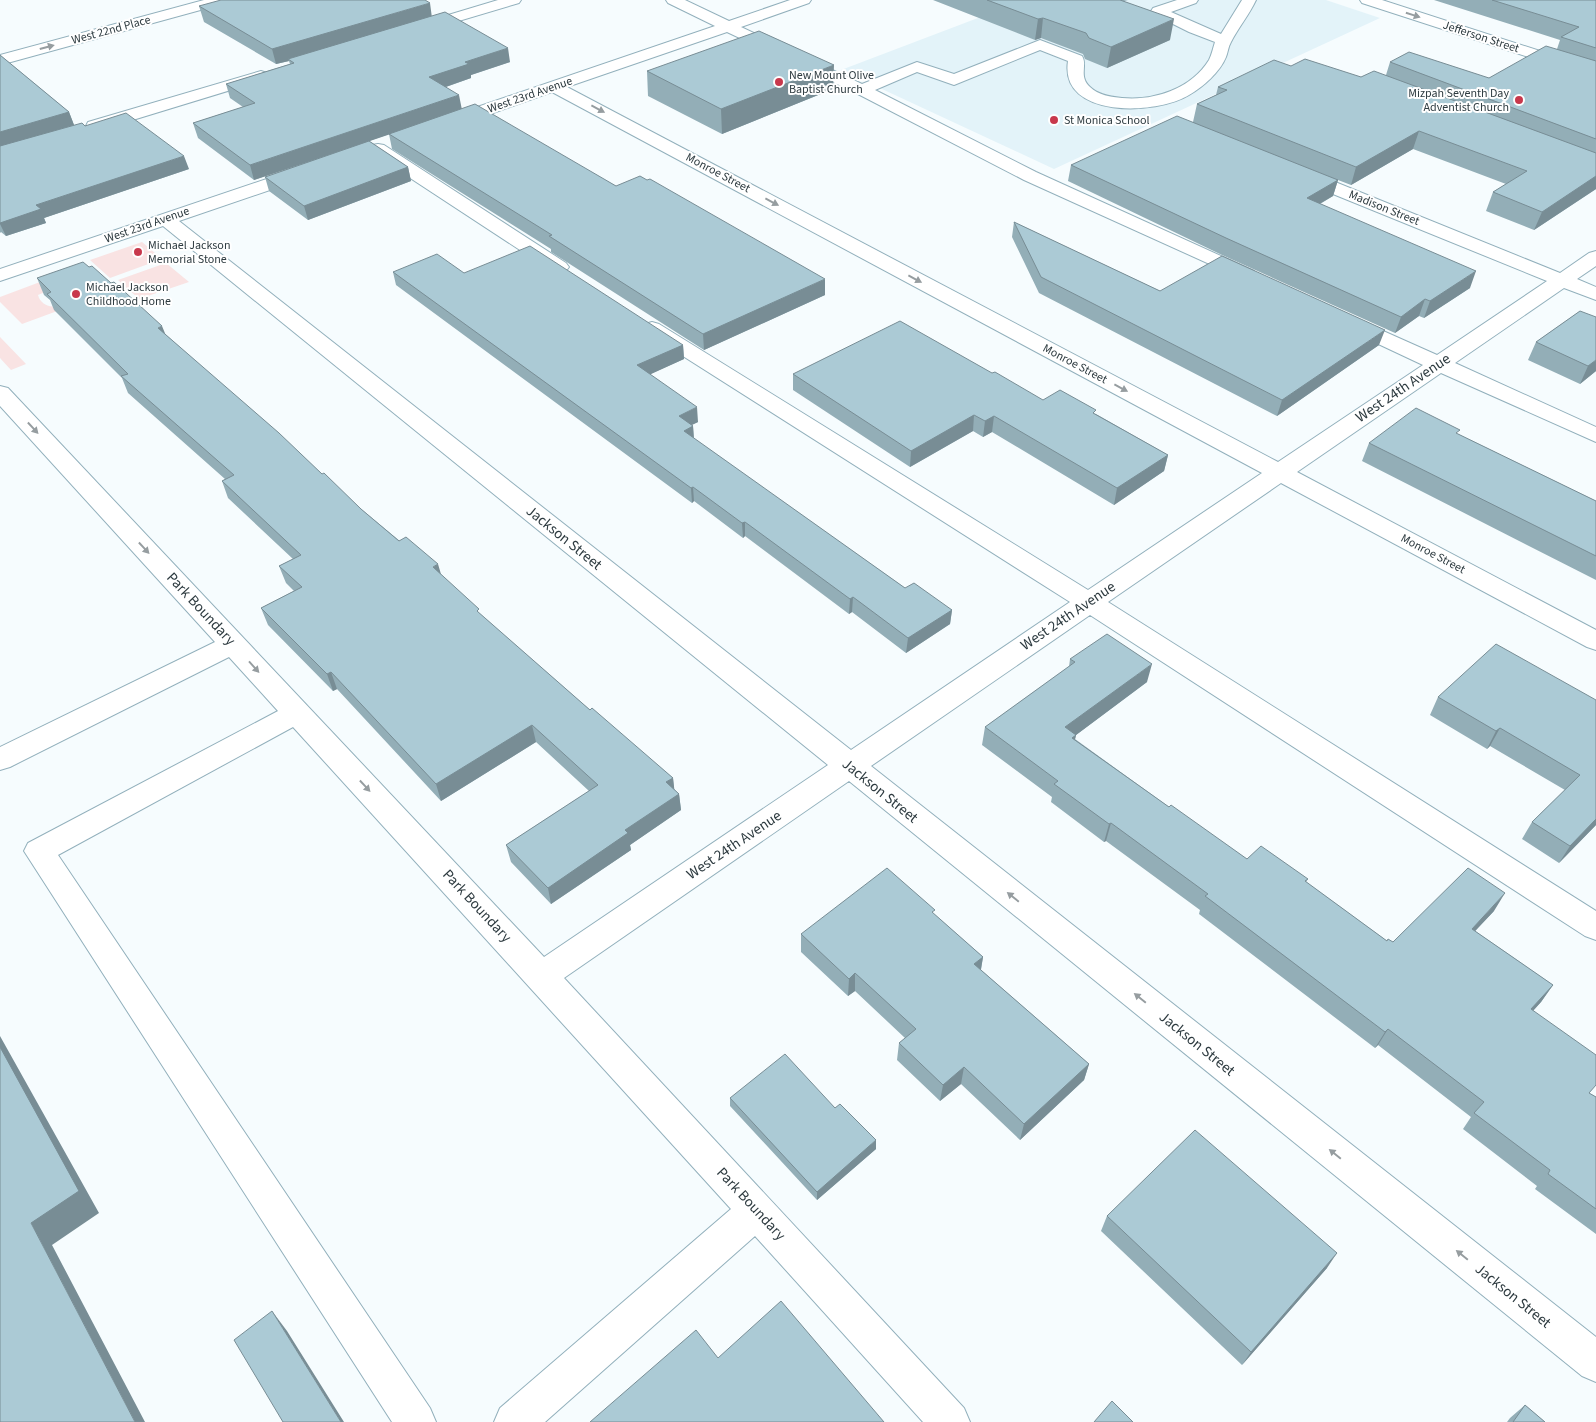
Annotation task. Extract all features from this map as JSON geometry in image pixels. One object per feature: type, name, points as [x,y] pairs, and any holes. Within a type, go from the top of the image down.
[{"type":"street","name":"West 22nd Place","points":[[0,60],[221,0]]},
{"type":"street","points":[[410,32],[514,0]]},
{"type":"street","points":[[673,0],[862,90],[1030,176],[1263,283]]},
{"type":"street","name":"West 23rd Avenue","points":[[439,126],[804,0]]},
{"type":"street","points":[[1191,0],[1158,11],[1194,30],[1224,40]]},
{"type":"street","points":[[862,90],[917,67],[954,80],[1040,45],[1076,59],[1074,72],[1076,80],[1086,92],[1096,97],[1121,103],[1163,101],[1181,93],[1212,67],[1224,40],[1245,10],[1249,0]]},
{"type":"street","name":"Jefferson Street","points":[[1367,0],[1596,74]]},
{"type":"street","points":[[76,132],[276,72]]},
{"type":"street","name":"Monroe Street","points":[[554,86],[1596,641]]},
{"type":"street","points":[[379,147],[574,277]]},
{"type":"street","name":"West 23rd Avenue","points":[[0,275],[320,166]]},
{"type":"street","name":"Madison Street","points":[[1282,166],[1596,294]]},
{"type":"street","name":"Jackson Street","points":[[166,219],[1596,1362]]},
{"type":"street","name":"West 24th Avenue","points":[[541,976],[1596,257]]},
{"type":"street","points":[[634,316],[1089,602],[1596,927]]},
{"type":"street","points":[[1334,316],[1596,435]]},
{"type":"street","name":"Park Boundary","points":[[0,393],[541,976],[950,1422]]},
{"type":"street","points":[[0,759],[233,644]]},
{"type":"street","points":[[297,713],[39,851],[416,1422]]},
{"type":"street","points":[[514,1422],[757,1211]]},
{"type":"shaded area","name":"St Monica School","points":[[1025,0],[1326,0],[1380,18],[1054,169],[841,70]]},
{"type":"shaded area","points":[[142,242],[162,259],[110,278],[90,260]]},
{"type":"shaded area","points":[[166,263],[189,282],[139,299],[118,280]]},
{"type":"shaded area","points":[[48,279],[69,282],[38,295],[45,304],[56,306],[60,310],[22,324],[0,302],[0,297]]},
{"type":"shaded area","points":[[0,337],[26,364],[11,370],[0,358]]},
{"type":"building","points":[[221,0],[425,0],[430,3],[272,49],[199,6]]},
{"type":"building","points":[[987,0],[1120,0],[1174,19],[1111,47],[1089,38],[1086,33],[1043,18],[1038,19]]},
{"type":"building","points":[[1492,0],[1596,0],[1596,48],[1561,37],[1579,27]]},
{"type":"building","points":[[445,12],[508,48],[465,62],[469,64],[429,77],[459,95],[250,165],[193,123],[255,103],[226,84],[294,63],[288,59]]},
{"type":"building","points":[[759,31],[834,65],[721,109],[647,71]]},
{"type":"building","points":[[1546,46],[1596,61],[1596,139],[1390,62],[1409,52],[1489,78]]},
{"type":"building","points":[[0,55],[69,112],[0,132]]},
{"type":"building","points":[[1305,59],[1361,77],[1374,71],[1596,153],[1596,176],[1542,212],[1493,192],[1527,171],[1419,131],[1356,167],[1197,104],[1227,90],[1218,87],[1274,60],[1291,66]]},
{"type":"building","points":[[475,104],[616,186],[640,176],[647,180],[650,179],[825,279],[703,334],[549,236],[552,235],[389,134]]},
{"type":"building","points":[[126,113],[184,156],[36,205],[41,209],[0,223],[0,146],[82,123],[85,126]]},
{"type":"building","points":[[1177,116],[1338,180],[1307,198],[1476,271],[1430,301],[1425,299],[1401,317],[1071,165]]},
{"type":"building","points":[[369,141],[408,167],[304,206],[265,177]]},
{"type":"building","points":[[1014,222],[1160,291],[1222,256],[1385,330],[1282,400],[1041,277]]},
{"type":"building","points":[[530,246],[683,345],[637,365],[697,407],[679,416],[693,426],[684,431],[905,588],[914,583],[952,610],[908,638],[853,597],[850,599],[745,522],[742,523],[693,487],[691,488],[393,272],[437,254],[464,273]]},
{"type":"building","points":[[83,262],[89,267],[92,266],[111,283],[114,282],[162,326],[158,328],[279,433],[322,474],[324,473],[361,509],[399,541],[406,537],[438,564],[433,567],[479,609],[477,611],[590,710],[592,708],[673,778],[666,782],[679,794],[625,830],[628,833],[548,888],[506,845],[598,785],[532,725],[436,784],[331,672],[327,674],[261,608],[302,587],[279,566],[301,555],[222,481],[234,475],[121,376],[128,374],[47,294],[51,292],[37,278]]},
{"type":"building","points":[[1580,311],[1596,317],[1596,360],[1588,366],[1536,342]]},
{"type":"building","points":[[900,321],[1043,400],[1060,390],[1096,410],[1093,413],[1168,455],[1117,488],[994,416],[985,421],[974,415],[911,451],[793,374]]},
{"type":"building","points":[[1416,408],[1460,430],[1456,433],[1596,501],[1596,556],[1369,443]]},
{"type":"building","points":[[1107,634],[1152,664],[1065,727],[1076,735],[1072,738],[1169,807],[1171,805],[1247,859],[1261,846],[1308,879],[1305,881],[1387,941],[1388,939],[1393,942],[1468,868],[1505,893],[1472,929],[1553,985],[1531,1009],[1596,1055],[1596,1085],[1589,1093],[1596,1097],[1596,1209],[1548,1174],[1550,1170],[1474,1113],[1484,1102],[1388,1029],[1385,1032],[1205,896],[1208,894],[1054,784],[1058,781],[985,727],[1075,662],[1070,659]]},
{"type":"building","points":[[1496,644],[1596,700],[1596,819],[1570,846],[1532,822],[1580,775],[1500,728],[1496,731],[1438,697]]},
{"type":"building","points":[[887,868],[935,910],[932,912],[983,957],[974,964],[1089,1064],[1024,1124],[964,1067],[943,1085],[899,1043],[916,1029],[855,973],[849,979],[801,934]]},
{"type":"building","points":[[0,1047],[79,1191],[31,1223],[135,1422],[0,1422]]},
{"type":"building","points":[[785,1054],[835,1108],[840,1104],[876,1140],[817,1192],[730,1098]]},
{"type":"building","points":[[1195,1130],[1337,1253],[1251,1352],[1107,1216]]},
{"type":"building","points":[[781,1301],[884,1422],[590,1422],[696,1330],[718,1358]]},
{"type":"building","points":[[272,1311],[341,1422],[283,1422],[234,1340]]},
{"type":"building","points":[[1112,1401],[1133,1422],[1094,1422]]},
{"type":"building","points":[[1525,1405],[1545,1422],[1513,1422]]},
{"type":"place","name":"New Mount Olive Baptist Church","points":[[779,82]]},
{"type":"place","name":"Mizpah Seventh Day Adventist Church","points":[[1519,100]]},
{"type":"place","name":"St Monica School","points":[[1054,120]]},
{"type":"place","name":"Michael Jackson Memorial Stone","points":[[138,252]]},
{"type":"place","name":"Michael Jackson Childhood Home","points":[[76,294]]}]
